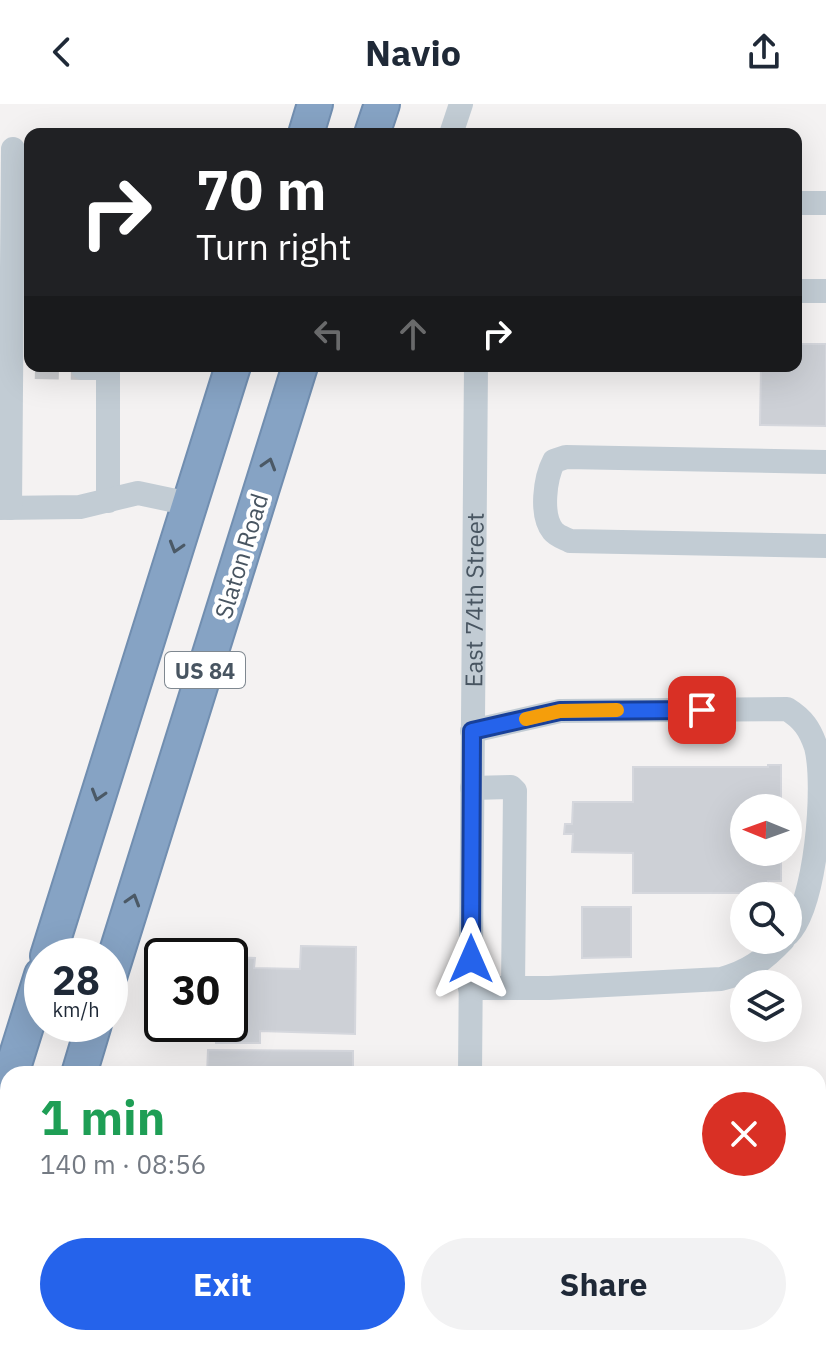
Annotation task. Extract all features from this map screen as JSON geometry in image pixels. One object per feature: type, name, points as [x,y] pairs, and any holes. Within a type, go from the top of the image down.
[{"type":"highway","points":[[308,128],[315,104]]},
{"type":"highway","points":[[374,128],[382,104]]},
{"type":"highway","name":"US 84","points":[[54,938],[231,372]]},
{"type":"highway","name":"Slaton Road","points":[[121,938],[298,372]]},
{"type":"highway","points":[[14,1066],[24,1032]]},
{"type":"highway","points":[[81,1066],[89,1042]]},
{"type":"street","points":[[453,128],[461,104]]},
{"type":"street","points":[[14,149],[15,217],[22,269],[24,367],[5,508],[80,507],[138,493],[190,504]]},
{"type":"street","points":[[802,203],[826,203]]},
{"type":"street","points":[[802,291],[826,291]]},
{"type":"street","points":[[108,372],[108,501]]},
{"type":"street","name":"East 74th Street","points":[[470,1066],[476,372]]},
{"type":"street","points":[[826,462],[566,457],[554,461],[547,474],[547,520],[555,533],[570,541],[826,546]]},
{"type":"street","points":[[472,731],[560,711],[787,709],[805,721],[816,749],[820,779],[815,861],[802,912]]},
{"type":"street","points":[[472,788],[511,787],[515,791],[513,988]]},
{"type":"street","points":[[470,988],[721,979],[742,973],[769,954]]},
{"type":"building","points":[[802,344],[826,344],[826,426],[760,425],[761,372],[802,372]]},
{"type":"building","points":[[781,765],[781,794],[730,794],[730,866],[781,866],[781,881],[730,882],[730,893],[633,893],[633,853],[572,852],[573,834],[564,834],[565,824],[572,824],[573,802],[633,802],[633,767]]},
{"type":"building","points":[[582,907],[631,907],[631,957],[582,958]]},
{"type":"building","points":[[301,946],[356,947],[355,1034],[260,1031],[260,1043],[216,1043],[248,1042],[248,958],[255,958],[254,968],[300,969]]},
{"type":"building","points":[[208,1050],[353,1051],[353,1066],[207,1066]]},
{"type":"slow traffic","points":[[526,719],[560,711],[617,710]]},
{"type":"route","points":[[471,959],[472,731],[560,711],[702,710]]}]
